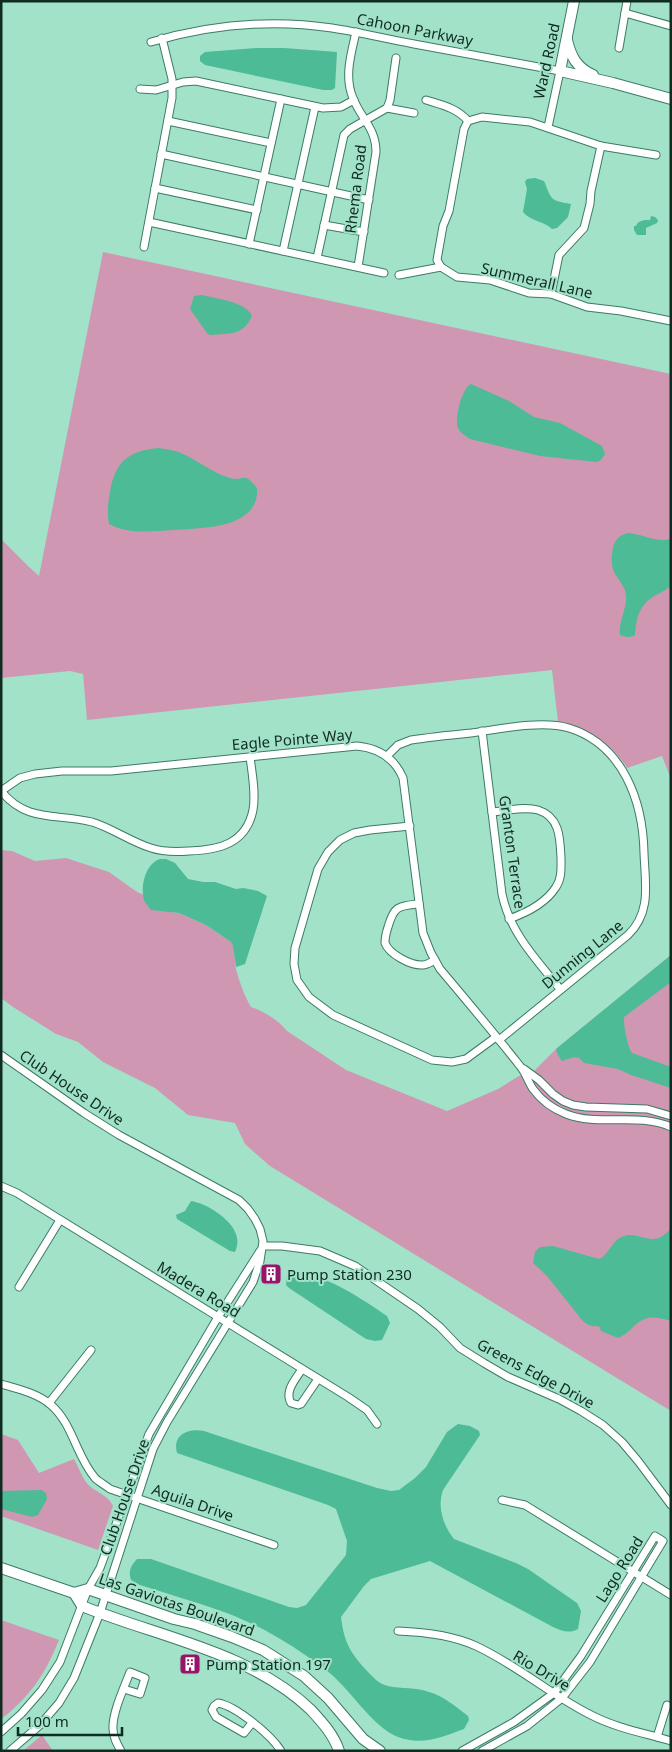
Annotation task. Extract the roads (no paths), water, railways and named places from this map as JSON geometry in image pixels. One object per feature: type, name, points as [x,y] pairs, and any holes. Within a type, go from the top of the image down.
[{"type":"street","name":"Ward Road","points":[[548,127],[574,1]]},
{"type":"street","points":[[619,48],[627,1]]},
{"type":"street","points":[[625,13],[671,26]]},
{"type":"street","name":"Cahoon Parkway","points":[[151,42],[206,29],[256,24],[308,26],[356,32],[560,71],[671,99]]},
{"type":"street","name":"Rhema Road","points":[[356,32],[349,83],[354,100],[374,136],[376,152],[358,267]]},
{"type":"street","points":[[144,247],[168,121],[172,84],[162,38]]},
{"type":"street","points":[[566,39],[572,57],[582,69],[613,83]]},
{"type":"street","points":[[317,258],[344,134],[387,108],[390,100],[396,58]]},
{"type":"street","points":[[140,89],[156,90],[172,84],[204,81],[315,107],[335,108],[354,100]]},
{"type":"street","points":[[249,244],[281,99]]},
{"type":"street","points":[[426,100],[454,109],[468,121]]},
{"type":"street","points":[[284,251],[315,107]]},
{"type":"street","points":[[387,108],[414,113]]},
{"type":"street","points":[[399,275],[441,267],[437,260],[443,226],[449,211],[464,129],[468,121],[482,117],[530,122],[601,146],[656,155]]},
{"type":"street","points":[[168,121],[271,143]]},
{"type":"street","points":[[551,294],[559,255],[584,228],[601,146]]},
{"type":"street","points":[[162,154],[369,200]]},
{"type":"street","points":[[155,188],[257,210]]},
{"type":"street","points":[[149,222],[384,272]]},
{"type":"street","points":[[324,225],[364,232]]},
{"type":"street","name":"Summerall Lane","points":[[441,267],[457,277],[490,280],[529,293],[551,294],[587,307],[621,311],[671,321]]},
{"type":"street","name":"Dunning Lane","points":[[387,756],[398,746],[411,740],[543,726],[568,728],[600,744],[616,760],[625,773],[637,803],[642,822],[646,899],[642,916],[628,935],[497,1039],[466,1059],[452,1062],[432,1060],[333,1015],[308,997],[297,980],[294,964],[295,948],[316,875],[328,852],[340,840],[354,833],[410,826]]},
{"type":"street","name":"Granton Terrace","points":[[482,732],[502,894],[509,919],[522,942],[560,989]]},
{"type":"street","name":"Eagle Pointe Way","points":[[1,791],[20,778],[62,771],[111,771],[356,746],[377,750],[387,756]]},
{"type":"street","points":[[387,756],[403,778],[425,940],[440,969],[522,1068],[533,1089],[543,1100],[566,1114],[582,1119],[641,1120],[671,1127]]},
{"type":"street","points":[[1,791],[15,805],[31,813],[93,822],[150,848],[170,851],[209,850],[224,846],[237,839],[247,827],[254,803],[250,757]]},
{"type":"street","points":[[492,812],[538,810],[551,818],[560,833],[561,873],[557,885],[548,897],[534,908],[509,919]]},
{"type":"street","points":[[419,904],[404,905],[396,909],[391,917],[385,943],[393,954],[419,965],[435,960]]},
{"type":"street","name":"Club House Drive","points":[[1,1055],[119,1135],[239,1200],[255,1219],[260,1229],[263,1246],[253,1282],[227,1322],[152,1449],[106,1596],[74,1678],[59,1703],[40,1725],[10,1751]]},
{"type":"street","points":[[522,1068],[539,1080],[553,1094],[573,1106],[647,1109],[671,1116]]},
{"type":"street","name":"Madera Road","points":[[1,1186],[17,1193],[365,1408],[376,1424]]},
{"type":"street","points":[[19,1287],[60,1220]]},
{"type":"street","name":"Club House Drive","points":[[1,1732],[24,1711],[51,1678],[67,1647],[88,1589],[100,1568],[149,1434],[218,1317],[263,1246]]},
{"type":"street","name":"Greens Edge Drive","points":[[263,1246],[301,1247],[320,1251],[355,1266],[418,1309],[440,1327],[460,1348],[508,1377],[574,1407],[603,1425],[622,1442],[671,1505]]},
{"type":"street","points":[[49,1403],[91,1350]]},
{"type":"street","points":[[302,1369],[288,1394],[291,1403],[301,1404],[318,1379]]},
{"type":"street","name":"Aguila Drive","points":[[1,1384],[39,1397],[49,1403],[60,1415],[96,1479],[110,1489],[274,1545]]},
{"type":"street","points":[[502,1500],[525,1505],[671,1595]]},
{"type":"street","name":"Lago Road","points":[[462,1751],[526,1715],[554,1693],[578,1660],[655,1536],[664,1541],[590,1662],[562,1698],[526,1726],[482,1751]]},
{"type":"street","points":[[1,1568],[74,1593],[82,1606],[228,1658],[264,1676],[290,1692],[314,1714],[333,1737],[339,1751]]},
{"type":"street","name":"Las Gaviotas Boulevard","points":[[74,1593],[88,1589],[232,1637],[263,1650],[304,1676],[337,1707],[363,1739],[380,1751]]},
{"type":"street","name":"Rio Drive","points":[[398,1631],[441,1636],[475,1646],[604,1721],[671,1741]]},
{"type":"street","points":[[121,1751],[116,1742],[113,1729],[114,1719],[124,1689]]},
{"type":"street","points":[[252,1722],[244,1733],[216,1718],[212,1710],[216,1704],[220,1703],[234,1710],[252,1722],[270,1737],[281,1751]]},
{"type":"street","points":[[658,1737],[667,1705]]},
{"type":"place","name":"Pump Station 230","points":[[271,1274]]},
{"type":"place","name":"Pump Station 197","points":[[190,1664]]}]
